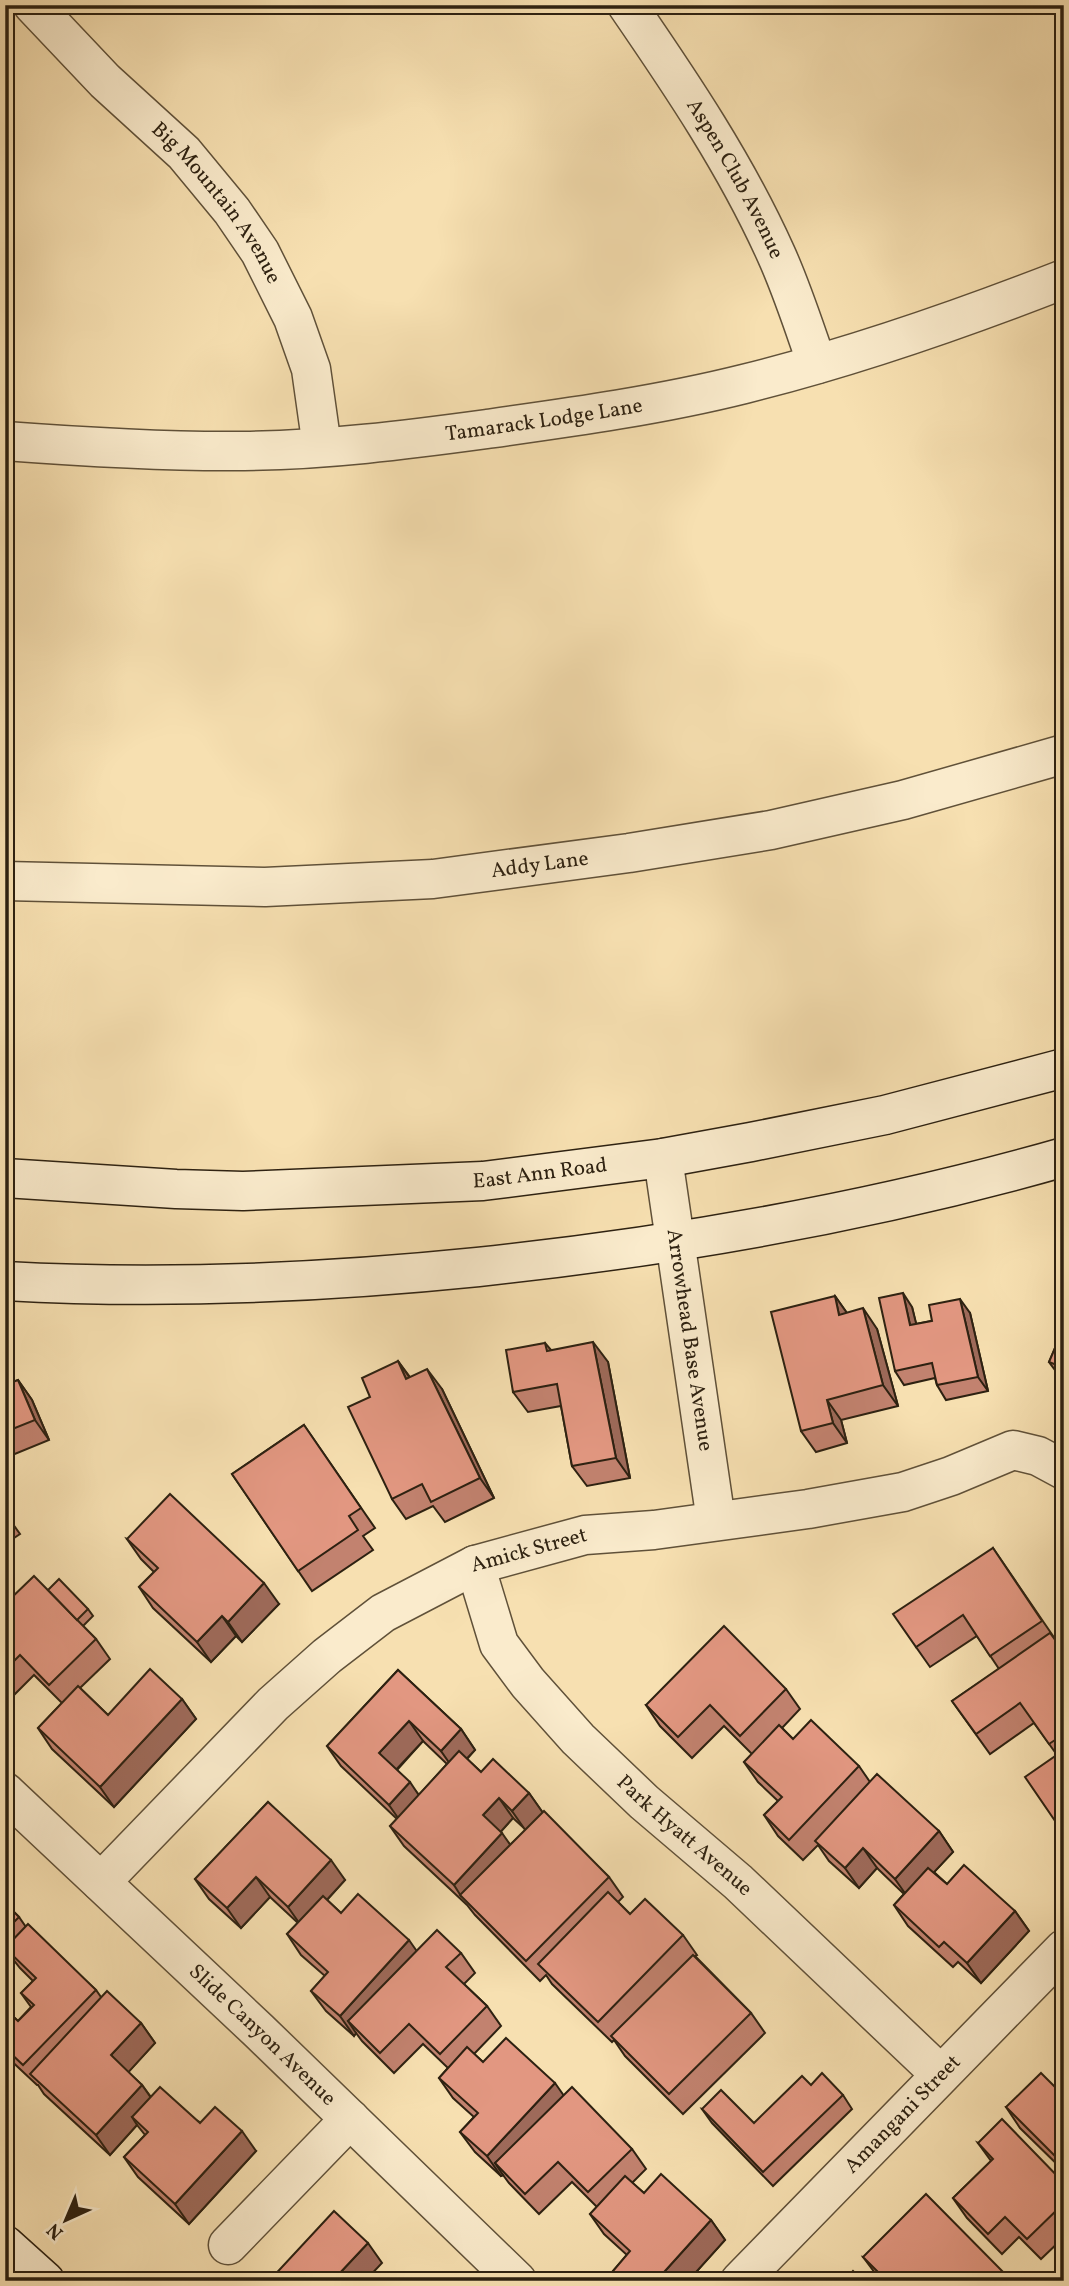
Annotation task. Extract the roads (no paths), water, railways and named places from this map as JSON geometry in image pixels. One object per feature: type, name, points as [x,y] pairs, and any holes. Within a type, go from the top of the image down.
[{"type":"street","name":"Big Mountain Avenue","points":[[33,5],[105,80],[184,153],[233,211],[260,252],[293,318],[312,369],[323,447]]},
{"type":"street","name":"Aspen Club Avenue","points":[[627,5],[682,85],[731,165],[776,254],[817,364]]},
{"type":"street","name":"Tamarack Lodge Lane","points":[[5,441],[139,451],[247,451],[368,445],[631,407],[743,385],[880,347],[1064,279]]},
{"type":"street","name":"Addy Lane","points":[[5,881],[265,887],[433,879],[629,853],[771,830],[903,800],[1064,754]]},
{"type":"street","name":"East Ann Road","points":[[5,1178],[243,1191],[483,1181],[663,1158],[885,1115],[1064,1068]]},
{"type":"street","points":[[5,1281],[124,1285],[256,1284],[409,1274],[571,1257],[675,1242],[851,1210],[1064,1157]]},
{"type":"street","name":"Arrowhead Base Avenue","points":[[663,1158],[716,1521]]},
{"type":"street","name":"Amick Street","points":[[101,1882],[273,1704],[327,1656],[383,1613],[474,1565],[585,1535],[654,1530],[808,1509],[903,1492],[951,1476],[1013,1450],[1038,1456],[1063,1469]]},
{"type":"street","name":"Park Hyatt Avenue","points":[[474,1565],[499,1644],[528,1683],[579,1739],[644,1802],[738,1882],[940,2074]]},
{"type":"street","name":"Slide Canyon Avenue","points":[[5,1792],[517,2281]]},
{"type":"street","name":"Amangani Street","points":[[740,2281],[1064,1949]]},
{"type":"street","points":[[228,2245],[350,2119]]},
{"type":"street","points":[[5,2245],[46,2281]]}]
